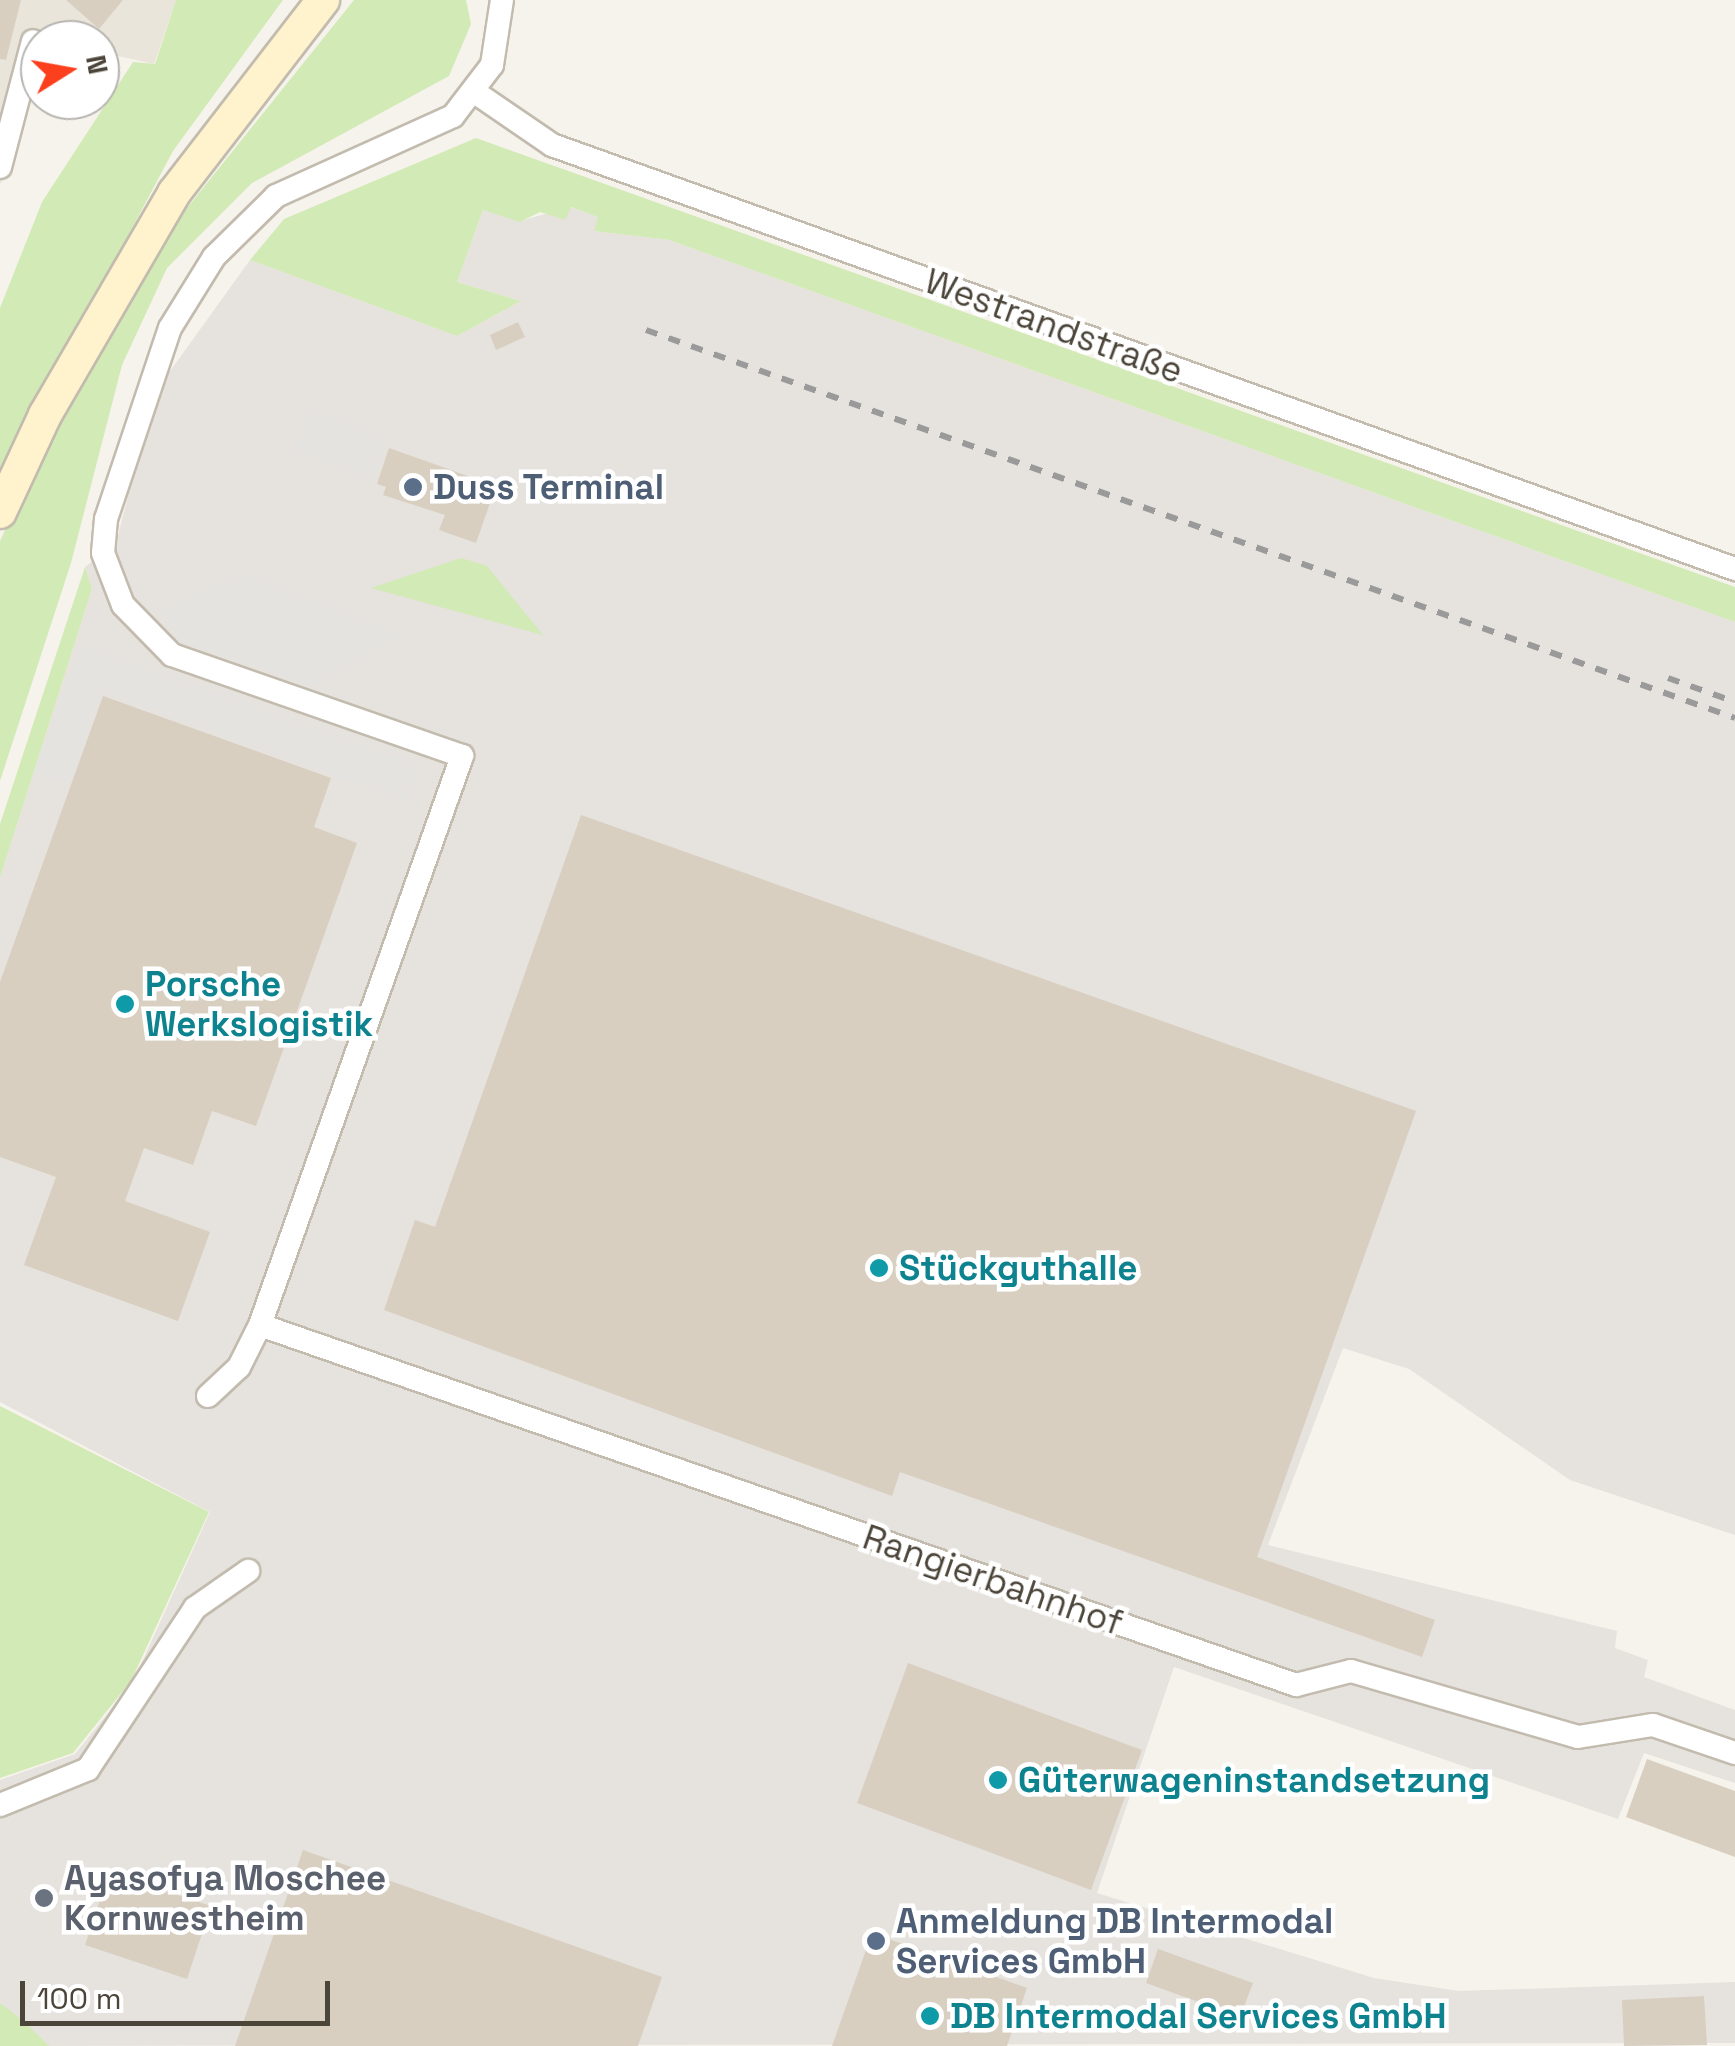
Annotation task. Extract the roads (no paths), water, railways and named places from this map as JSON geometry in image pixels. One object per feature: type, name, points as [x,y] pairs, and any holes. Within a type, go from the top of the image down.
[{"type":"main road","points":[[0,512],[45,414],[165,207],[323,0]]},
{"type":"street","points":[[208,1396],[239,1367],[260,1325],[462,756],[172,654],[123,605],[102,552],[161,350],[214,256],[276,196],[426,130],[476,93],[499,41],[502,0]]},
{"type":"street","points":[[0,167],[20,90]]},
{"type":"street","name":"Westrandstraße","points":[[476,93],[552,145],[1735,569]]},
{"type":"street","name":"Rangierbahnhof","points":[[260,1325],[1296,1684],[1351,1672],[1578,1738],[1653,1725],[1735,1754]]},
{"type":"street","points":[[0,1805],[88,1769],[195,1608],[248,1571]]},
{"type":"railway","points":[[646,330],[1735,718]]},
{"type":"railway","points":[[1668,678],[1735,702]]},
{"type":"place","name":"Duss Terminal","points":[[413,487]]},
{"type":"place","name":"Porsche Werkslogistik","points":[[125,1004]]},
{"type":"place","name":"Stückguthalle","points":[[879,1268]]},
{"type":"place","name":"Güterwageninstandsetzung","points":[[998,1780]]},
{"type":"place","name":"Ayasofya Moschee Kornwestheim","points":[[44,1898]]},
{"type":"place","name":"Anmeldung DB Intermodal Services GmbH","points":[[876,1941]]},
{"type":"place","name":"DB Intermodal Services GmbH","points":[[930,2016]]}]
